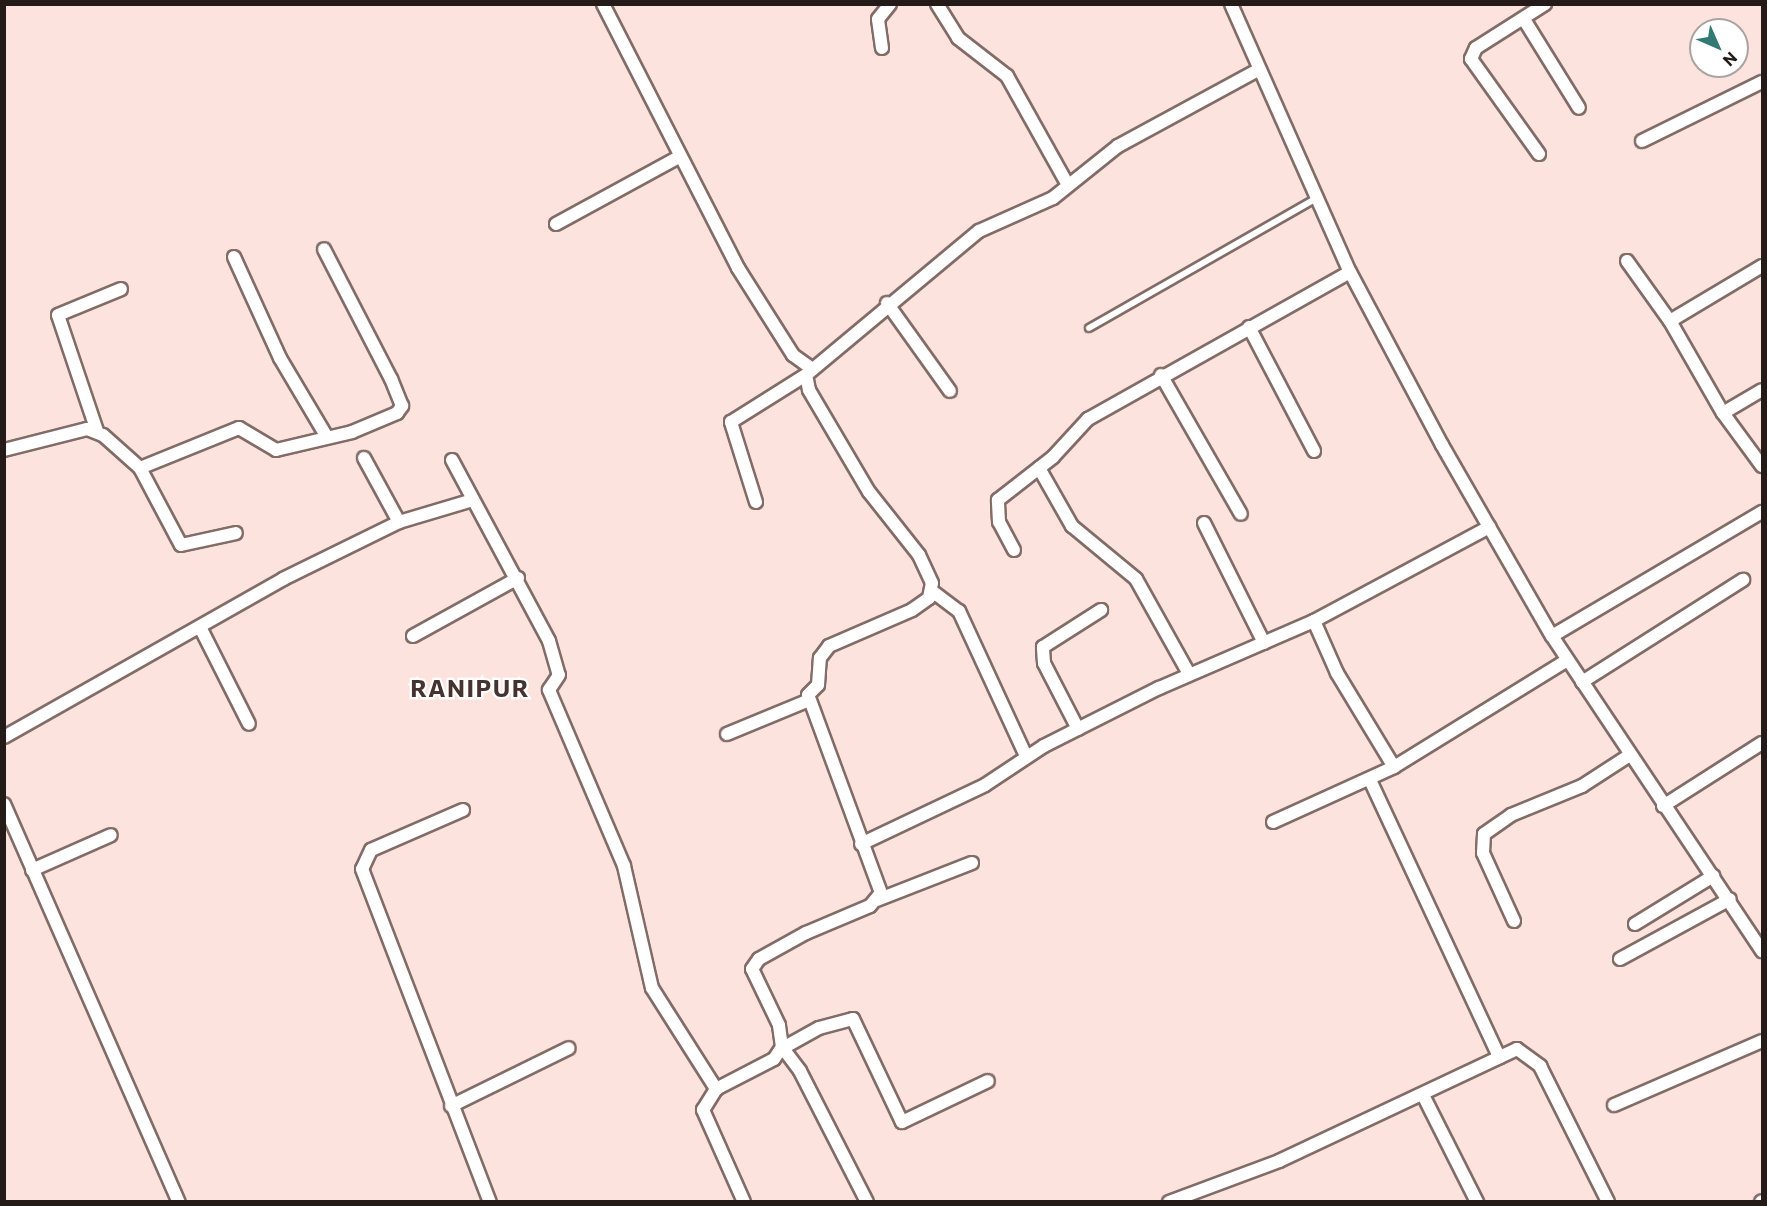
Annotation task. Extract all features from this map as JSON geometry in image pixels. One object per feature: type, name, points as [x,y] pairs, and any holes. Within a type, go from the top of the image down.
[{"type":"street","points":[[603,4],[679,157],[766,316],[793,356],[809,372],[809,390],[869,492],[919,555],[932,591],[959,611],[1026,756]]},
{"type":"street","points":[[882,48],[878,19],[890,4]]},
{"type":"street","points":[[937,4],[958,38],[1007,76],[1068,185]]},
{"type":"street","points":[[1231,4],[1258,70],[1350,272],[1489,527],[1567,660],[1664,806],[1730,899],[1762,951]]},
{"type":"street","points":[[1539,154],[1471,59],[1476,48],[1525,21],[1545,4]]},
{"type":"street","points":[[1525,21],[1579,108]]},
{"type":"street","points":[[756,502],[731,422],[809,372],[887,303],[986,227],[1053,198],[1118,146],[1258,70]]},
{"type":"street","points":[[1642,141],[1762,82]]},
{"type":"street","points":[[556,224],[679,157]]},
{"type":"street","points":[[140,468],[239,428],[251,431],[272,450],[377,424],[402,406],[324,249]]},
{"type":"street","points":[[234,257],[285,368],[327,437]]},
{"type":"street","points":[[1627,261],[1670,321],[1723,413],[1762,466]]},
{"type":"street","points":[[1670,321],[1762,266]]},
{"type":"street","points":[[1014,550],[995,507],[1100,409],[1350,272]]},
{"type":"street","points":[[97,431],[58,315],[121,289]]},
{"type":"street","points":[[887,303],[950,391]]},
{"type":"street","points":[[1250,327],[1314,451]]},
{"type":"street","points":[[1161,375],[1241,514]]},
{"type":"street","points":[[1723,413],[1762,390]]},
{"type":"street","points":[[4,450],[87,429],[97,431],[140,468],[181,545],[236,533]]},
{"type":"street","points":[[364,458],[399,522]]},
{"type":"street","points":[[452,460],[518,578],[559,675],[549,690],[624,866],[649,980],[716,1089]]},
{"type":"street","points":[[1039,468],[1072,526],[1136,579],[1188,674]]},
{"type":"street","points":[[4,737],[201,628],[283,579],[399,522],[473,500]]},
{"type":"street","points":[[1552,636],[1762,512]]},
{"type":"street","points":[[1204,523],[1264,643]]},
{"type":"street","points":[[861,843],[985,785],[1026,756],[1188,674],[1314,621],[1489,527]]},
{"type":"street","points":[[413,636],[518,578]]},
{"type":"street","points":[[1582,682],[1743,580]]},
{"type":"street","points":[[727,734],[807,701],[818,685],[820,658],[829,645],[912,610],[932,591]]},
{"type":"street","points":[[1078,729],[1044,663],[1043,647],[1101,610]]},
{"type":"street","points":[[1314,621],[1337,673],[1394,767]]},
{"type":"street","points":[[201,628],[249,724]]},
{"type":"street","points":[[1273,822],[1370,780],[1394,767],[1567,660]]},
{"type":"street","points":[[807,701],[879,884],[877,900]]},
{"type":"street","points":[[1664,806],[1762,743]]},
{"type":"street","points":[[1514,921],[1483,853],[1484,834],[1511,814],[1582,786],[1630,755]]},
{"type":"street","points":[[1370,780],[1498,1057]]},
{"type":"street","points":[[4,804],[178,1202]]},
{"type":"street","points":[[463,810],[371,850],[362,869],[451,1106],[490,1202]]},
{"type":"street","points":[[32,870],[111,836]]},
{"type":"street","points":[[867,1202],[782,1048],[779,1025],[754,976],[755,963],[877,900],[972,863]]},
{"type":"street","points":[[1635,924],[1713,876]]},
{"type":"street","points":[[1620,959],[1730,899]]},
{"type":"street","points":[[743,1201],[705,1125],[703,1110],[716,1089],[774,1059],[782,1048],[819,1028],[853,1019],[902,1122],[988,1081]]},
{"type":"street","points":[[1614,1105],[1762,1041]]},
{"type":"street","points":[[451,1106],[569,1048]]},
{"type":"street","points":[[1169,1202],[1279,1161],[1424,1097],[1517,1049],[1532,1056],[1608,1202]]},
{"type":"street","points":[[1424,1097],[1477,1202]]},
{"type":"lane","points":[[1089,328],[1317,198]]},
{"type":"district","name":"RANIPUR","points":[[470,688]]}]
